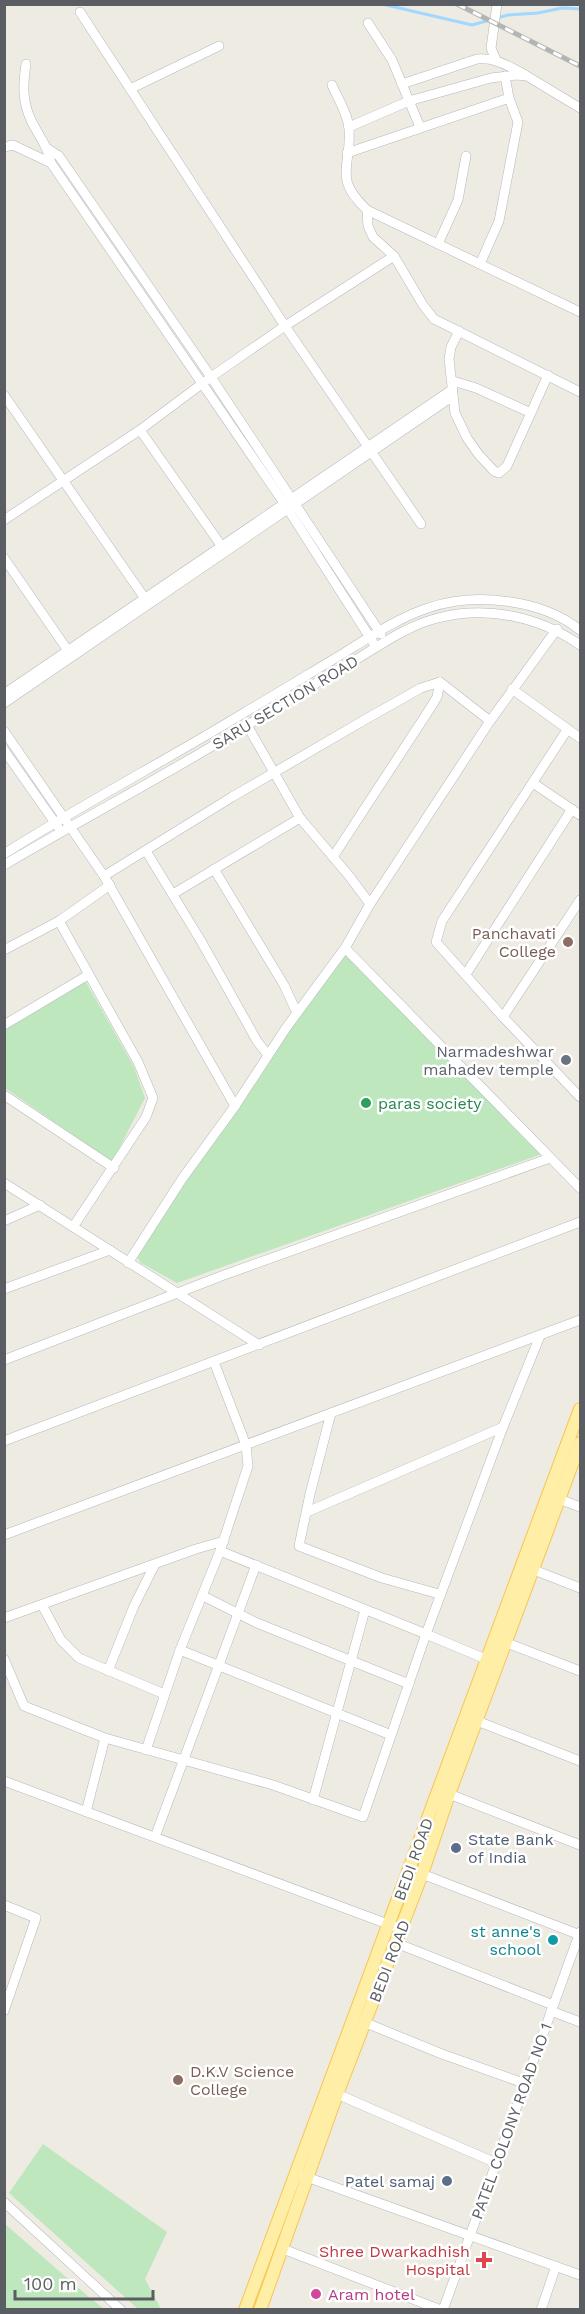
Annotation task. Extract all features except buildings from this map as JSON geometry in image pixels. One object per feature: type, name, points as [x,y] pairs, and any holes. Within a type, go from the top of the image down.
[{"type":"main road","name":"BEDI ROAD","points":[[246,2310],[366,2023],[422,1874],[449,1794],[534,1570],[580,1409]]},
{"type":"main road","name":"BEDI ROAD","points":[[260,2310],[283,2249],[302,2175],[388,1924],[488,1659],[554,1497],[580,1443]]},
{"type":"street","points":[[496,60],[491,48],[497,4]]},
{"type":"street","points":[[80,12],[285,326],[421,524]]},
{"type":"street","points":[[368,23],[392,60],[420,127]]},
{"type":"street","points":[[130,89],[219,46]]},
{"type":"street","points":[[402,84],[477,59],[496,60],[580,108]]},
{"type":"street","points":[[26,64],[23,95],[26,107],[48,149],[51,163],[202,384],[290,504]]},
{"type":"street","points":[[349,127],[409,101],[505,76],[527,76]]},
{"type":"street","points":[[480,264],[499,221],[518,122],[509,98],[505,76]]},
{"type":"street","points":[[332,85],[349,127],[345,173],[349,189],[367,210],[580,312]]},
{"type":"street","points":[[347,153],[509,98]]},
{"type":"street","points":[[4,147],[13,145],[51,163]]},
{"type":"street","points":[[48,149],[59,156],[211,377],[375,634],[386,641]]},
{"type":"street","points":[[438,244],[459,200],[466,156]]},
{"type":"street","points":[[367,210],[366,219],[370,232],[380,245],[394,256],[434,319],[580,392]]},
{"type":"street","points":[[4,520],[140,430],[285,326],[394,256]]},
{"type":"street","points":[[459,331],[451,346],[449,359],[459,423],[473,447],[494,471],[499,473],[503,471]]},
{"type":"street","points":[[496,482],[548,375]]},
{"type":"street","points":[[4,704],[70,655],[369,450],[453,389],[476,388],[531,413]]},
{"type":"street","points":[[4,395],[147,602]]},
{"type":"street","points":[[140,430],[224,549]]},
{"type":"street","points":[[4,558],[70,655]]},
{"type":"street","name":"SARU SECTION ROAD","points":[[4,854],[64,816],[186,748],[375,634],[429,607],[449,602],[475,601],[524,605],[549,613],[580,630]]},
{"type":"street","name":"SARU SECTION ROAD","points":[[4,865],[247,725],[386,641],[419,624],[438,618],[471,613],[519,616],[557,630],[580,645]]},
{"type":"street","points":[[128,1263],[182,1179],[345,948],[370,904],[490,721],[557,630]]},
{"type":"street","points":[[375,634],[376,647]]},
{"type":"street","points":[[4,694],[70,655]]},
{"type":"street","points":[[440,682],[490,721]]},
{"type":"street","points":[[104,876],[274,772],[421,688],[440,682]]},
{"type":"street","points":[[333,857],[431,707],[440,682]]},
{"type":"street","points":[[512,689],[580,738]]},
{"type":"street","points":[[247,725],[300,818],[370,904]]},
{"type":"street","points":[[567,730],[442,921],[436,942],[503,1017],[580,1097]]},
{"type":"street","points":[[4,731],[110,885],[234,1106]]},
{"type":"street","points":[[4,750],[61,831]]},
{"type":"street","points":[[533,783],[580,815]]},
{"type":"street","points":[[466,974],[572,809]]},
{"type":"street","points":[[172,894],[300,818]]},
{"type":"street","points":[[146,851],[257,1041],[268,1055]]},
{"type":"street","points":[[214,869],[284,985],[297,1013]]},
{"type":"street","points":[[4,950],[59,921],[110,885]]},
{"type":"street","points":[[503,1017],[580,900]]},
{"type":"street","points":[[59,921],[138,1062],[153,1098],[146,1117],[73,1227]]},
{"type":"street","points":[[345,948],[580,1188]]},
{"type":"street","points":[[4,1025],[88,975]]},
{"type":"street","points":[[4,1095],[114,1168]]},
{"type":"street","points":[[4,1360],[176,1294],[550,1158]]},
{"type":"street","points":[[4,1182],[259,1345]]},
{"type":"street","points":[[4,1221],[40,1205]]},
{"type":"street","points":[[4,1441],[580,1222]]},
{"type":"street","points":[[4,1289],[110,1250]]},
{"type":"street","points":[[4,1535],[580,1320]]},
{"type":"street","points":[[4,1659],[24,1706],[105,1738],[273,1785],[363,1817],[439,1594],[540,1336]]},
{"type":"street","points":[[146,1750],[180,1650],[224,1541],[248,1466],[246,1445],[213,1362]]},
{"type":"street","points":[[332,1413],[310,1494],[299,1546],[382,1578],[439,1594]]},
{"type":"street","points":[[307,1512],[503,1427]]},
{"type":"street","points":[[554,1497],[580,1507]]},
{"type":"street","points":[[4,1618],[224,1541]]},
{"type":"street","points":[[220,1551],[488,1659]]},
{"type":"street","points":[[108,1671],[134,1606],[155,1564]]},
{"type":"street","points":[[155,1837],[256,1565]]},
{"type":"street","points":[[534,1570],[580,1588]]},
{"type":"street","points":[[203,1596],[237,1614],[409,1684]]},
{"type":"street","points":[[42,1605],[67,1647],[79,1658],[165,1694]]},
{"type":"street","points":[[314,1800],[365,1610]]},
{"type":"street","points":[[507,1643],[580,1671]]},
{"type":"street","points":[[180,1650],[391,1735]]},
{"type":"street","points":[[477,1721],[580,1761]]},
{"type":"street","points":[[86,1812],[105,1738]]},
{"type":"street","points":[[4,1781],[401,1929]]},
{"type":"street","points":[[449,1794],[580,1845]]},
{"type":"street","points":[[422,1874],[580,1934]]},
{"type":"street","points":[[4,1905],[36,1918],[4,2011]]},
{"type":"street","name":"PATEL COLONY ROAD NO 1","points":[[442,2310],[580,1934]]},
{"type":"street","points":[[396,1942],[580,2022]]},
{"type":"street","points":[[366,2023],[442,2054],[526,2084]]},
{"type":"street","points":[[337,2094],[496,2163]]},
{"type":"street","points":[[302,2175],[580,2275]]},
{"type":"street","points":[[4,2202],[121,2310]]},
{"type":"street","points":[[283,2249],[442,2310]]},
{"type":"street","points":[[541,2310],[556,2266]]},
{"type":"green space","name":"paras society","points":[[346,952],[545,1153],[177,1283],[141,1263],[138,1259],[139,1251],[273,1050],[298,1003]]},
{"type":"green space","points":[[86,982],[134,1067],[145,1098],[112,1162],[5,1088],[4,1020]]},
{"type":"green space","points":[[43,2144],[167,2232],[145,2279],[161,2309],[138,2309],[9,2193]]},
{"type":"green space","points":[[5,2224],[90,2298],[104,2309],[5,2309]]},
{"type":"waterway","points":[[382,4],[472,25],[508,15],[538,13],[562,8],[580,9]]},
{"type":"railway","points":[[457,4],[580,66]]},
{"type":"place","name":"Panchavati College","points":[[568,942]]},
{"type":"place","name":"Narmadeshwar mahadev temple","points":[[566,1060]]},
{"type":"place","name":"paras society","points":[[366,1103]]},
{"type":"place","name":"State Bank of India","points":[[456,1848]]},
{"type":"place","name":"st anne's school","points":[[553,1940]]},
{"type":"place","name":"D.K.V Science College","points":[[178,2080]]},
{"type":"place","name":"Patel samaj","points":[[447,2181]]},
{"type":"place","name":"Shree Dwarkadhish Hospital","points":[[484,2260]]},
{"type":"place","name":"Aram hotel","points":[[316,2294]]}]
